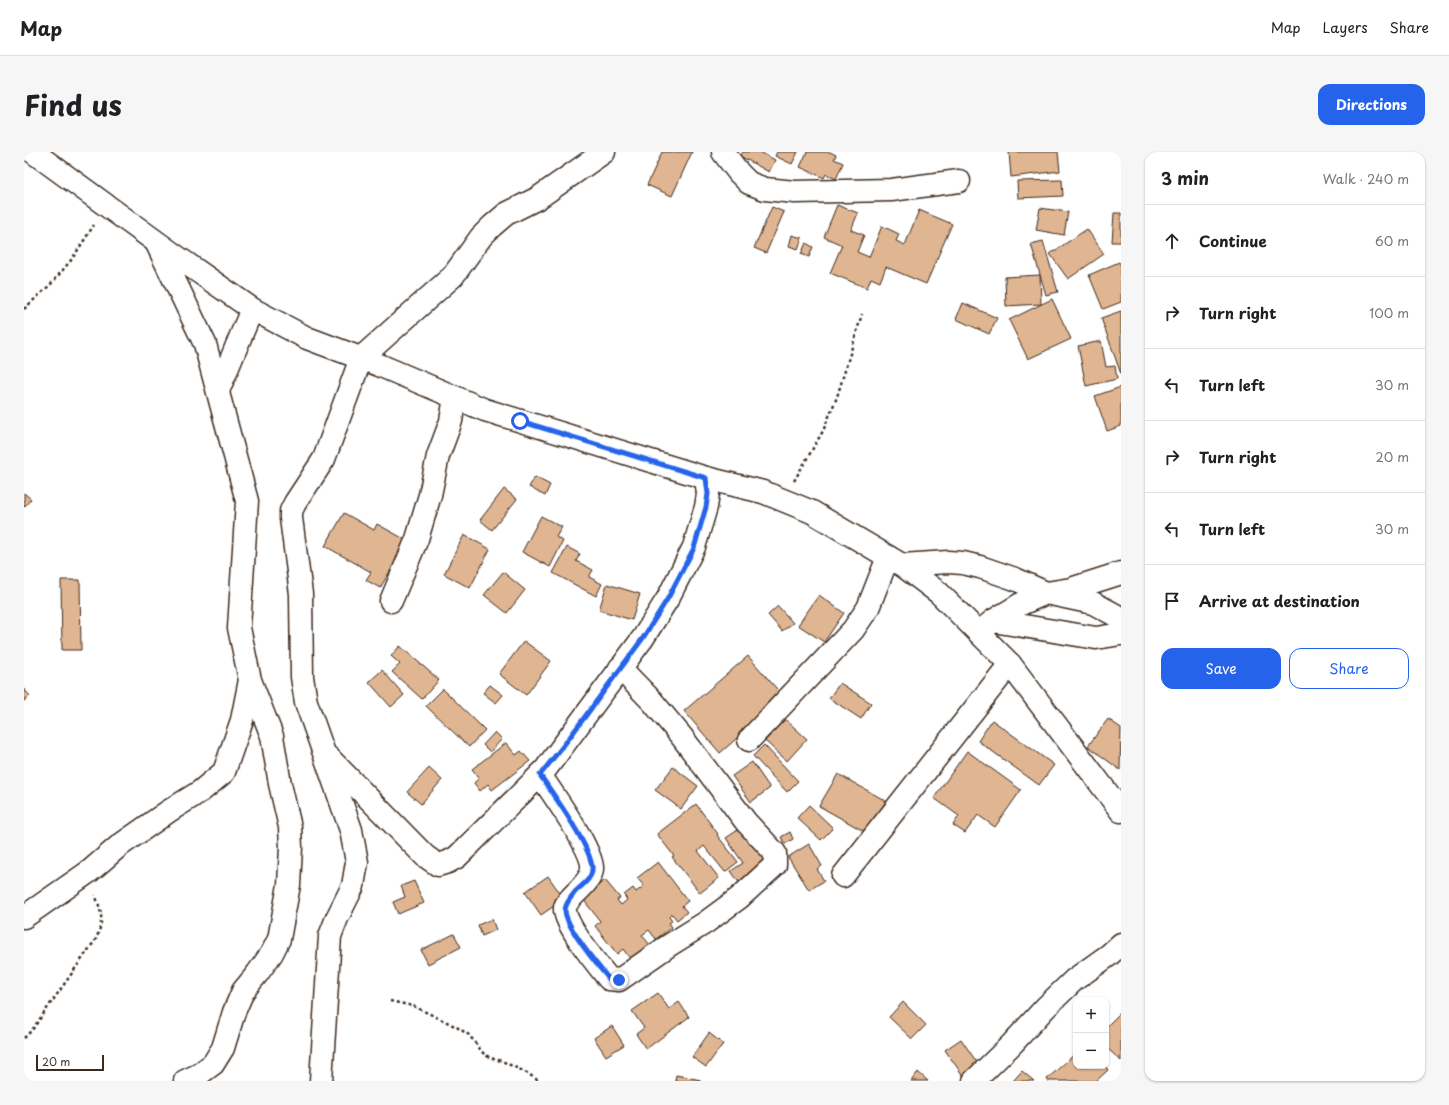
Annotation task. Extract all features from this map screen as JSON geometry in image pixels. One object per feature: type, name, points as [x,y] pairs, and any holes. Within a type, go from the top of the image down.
[{"type":"street","points":[[33,152],[106,206],[252,308],[307,338],[361,358],[485,410],[706,478],[763,492],[812,512],[895,561],[986,627],[1010,664],[1120,806]]},
{"type":"street","points":[[321,1081],[330,936],[353,886],[357,862],[351,830],[326,754],[306,702],[302,677],[301,594],[291,511],[324,459],[361,358],[453,276],[481,237],[506,214],[538,198],[604,152]]},
{"type":"street","points":[[723,152],[749,183],[765,189],[795,192],[891,190],[959,181]]},
{"type":"street","points":[[157,242],[205,344],[247,501],[239,628],[250,680],[272,736],[280,784],[290,827],[291,847],[289,885],[279,939],[272,954],[243,991],[234,1012],[223,1048],[213,1064],[198,1075],[185,1081]]},
{"type":"street","points":[[218,391],[252,308]]},
{"type":"street","points":[[391,602],[402,577],[421,524],[430,495],[438,456],[451,421],[455,397]]},
{"type":"street","points":[[326,754],[425,856],[438,865],[457,857],[540,775],[643,638],[668,598],[694,548],[706,507],[708,494],[706,478]]},
{"type":"street","points":[[895,561],[962,563],[980,567],[1015,579],[1046,593],[1093,603],[1121,618]]},
{"type":"street","points":[[749,740],[853,630],[868,608],[895,561]]},
{"type":"street","points":[[986,627],[1022,604],[1046,593],[1071,589],[1121,573]]},
{"type":"street","points":[[986,627],[1096,638],[1121,634]]},
{"type":"street","points":[[1096,638],[1121,649]]},
{"type":"street","points":[[843,876],[1010,664]]},
{"type":"street","points":[[540,775],[563,809],[592,859],[592,870],[588,880],[568,900],[564,909],[566,918],[577,937],[609,979],[619,980],[668,946],[705,923],[739,898],[775,865],[775,853],[746,822],[677,731],[652,701],[620,668]]},
{"type":"street","points":[[24,917],[90,871],[119,846],[169,811],[201,791],[224,772],[242,720],[250,680]]},
{"type":"street","points":[[974,1081],[1074,980],[1109,955],[1121,944]]},
{"type":"path","points":[[24,309],[51,284],[72,260],[106,206]]},
{"type":"path","points":[[783,500],[823,431],[837,397],[862,314]]},
{"type":"path","points":[[24,1038],[32,1030],[96,939],[101,927],[102,914],[93,888],[90,871]]},
{"type":"path","points":[[390,1002],[413,1006],[456,1026],[469,1035],[483,1053],[490,1058],[502,1061],[527,1073],[539,1081]]},
{"type":"building","points":[[662,152],[692,152],[672,196],[647,185]]},
{"type":"building","points":[[743,152],[760,152],[775,160],[769,172],[740,156]]},
{"type":"building","points":[[777,152],[798,152],[792,164],[775,156]]},
{"type":"building","points":[[807,152],[830,152],[836,155],[834,159],[843,163],[836,179],[826,174],[824,178],[800,167]]},
{"type":"building","points":[[1009,152],[1058,152],[1060,171],[1011,177]]},
{"type":"building","points":[[1062,180],[1063,196],[1018,198],[1017,181]]},
{"type":"building","points":[[837,205],[858,213],[851,230],[864,235],[857,252],[869,257],[882,226],[899,234],[896,241],[905,245],[919,210],[952,224],[926,284],[886,267],[880,282],[871,278],[867,288],[830,273],[842,245],[824,237]]},
{"type":"building","points":[[772,207],[784,212],[766,253],[754,248]]},
{"type":"building","points":[[1040,208],[1068,212],[1064,235],[1036,230]]},
{"type":"building","points":[[1114,213],[1121,213],[1121,242],[1112,242]]},
{"type":"building","points":[[1087,229],[1104,254],[1068,279],[1050,254]]},
{"type":"building","points":[[792,235],[802,238],[798,249],[789,246]]},
{"type":"building","points":[[1043,241],[1058,292],[1046,295],[1031,244]]},
{"type":"building","points":[[806,243],[813,247],[809,257],[801,254]]},
{"type":"building","points":[[1119,262],[1121,266],[1121,302],[1103,309],[1089,275]]},
{"type":"building","points":[[1040,275],[1041,304],[1006,306],[1005,277]]},
{"type":"building","points":[[1052,299],[1071,339],[1028,359],[1009,320]]},
{"type":"building","points":[[963,303],[997,318],[989,334],[956,319]]},
{"type":"building","points":[[1121,311],[1121,374],[1101,318]]},
{"type":"building","points":[[1101,341],[1106,367],[1115,366],[1117,379],[1086,386],[1078,346]]},
{"type":"building","points":[[1121,387],[1121,426],[1107,431],[1095,396]]},
{"type":"building","points":[[535,477],[550,485],[545,496],[529,487]]},
{"type":"building","points":[[504,489],[517,499],[492,530],[480,520]]},
{"type":"building","points":[[24,493],[31,499],[24,507]]},
{"type":"building","points":[[344,513],[374,530],[377,524],[408,541],[380,588],[366,580],[371,572],[325,546]]},
{"type":"building","points":[[541,516],[562,527],[556,537],[563,541],[550,567],[522,552]]},
{"type":"building","points":[[464,535],[490,549],[470,588],[444,574]]},
{"type":"building","points":[[567,547],[580,554],[576,561],[593,570],[589,577],[602,584],[596,596],[553,573]]},
{"type":"building","points":[[503,572],[525,590],[507,613],[484,595]]},
{"type":"building","points":[[61,580],[80,580],[81,650],[62,650]]},
{"type":"building","points":[[607,584],[640,594],[632,620],[599,610]]},
{"type":"building","points":[[819,595],[844,613],[824,642],[798,625]]},
{"type":"building","points":[[778,606],[793,623],[782,631],[768,615]]},
{"type":"building","points":[[524,641],[551,661],[526,695],[499,674]]},
{"type":"building","points":[[400,646],[439,680],[422,699],[392,672],[400,664],[391,656]]},
{"type":"building","points":[[748,656],[784,697],[720,753],[684,711]]},
{"type":"building","points":[[382,670],[404,695],[391,707],[369,682]]},
{"type":"building","points":[[840,683],[871,703],[861,719],[829,698]]},
{"type":"building","points":[[490,685],[503,695],[496,703],[483,693]]},
{"type":"building","points":[[24,689],[30,696],[24,701]]},
{"type":"building","points":[[443,689],[485,730],[469,747],[426,706]]},
{"type":"building","points":[[785,719],[807,739],[787,761],[765,741]]},
{"type":"building","points":[[1108,719],[1121,728],[1120,770],[1088,746]]},
{"type":"building","points":[[992,720],[1054,765],[1039,785],[978,741]]},
{"type":"building","points":[[495,732],[502,739],[490,752],[483,745]]},
{"type":"building","points":[[506,743],[516,755],[521,751],[530,761],[492,790],[488,784],[480,791],[474,783],[479,778],[472,769]]},
{"type":"building","points":[[764,745],[798,781],[787,792],[753,756]]},
{"type":"building","points":[[967,751],[1021,790],[995,827],[978,815],[965,833],[953,825],[959,816],[934,798]]},
{"type":"building","points":[[752,762],[770,788],[751,802],[732,776]]},
{"type":"building","points":[[673,767],[698,786],[681,809],[655,790]]},
{"type":"building","points":[[429,768],[442,780],[421,804],[407,792]]},
{"type":"building","points":[[838,774],[886,801],[867,833],[819,806]]},
{"type":"building","points":[[696,804],[738,862],[725,872],[704,846],[698,851],[719,878],[700,893],[672,857],[674,856],[657,834]]},
{"type":"building","points":[[809,805],[833,828],[821,840],[797,818]]},
{"type":"building","points":[[744,826],[770,864],[740,884],[731,871],[743,863],[726,838]]},
{"type":"building","points":[[790,832],[793,839],[785,844],[781,837]]},
{"type":"building","points":[[809,844],[822,866],[817,869],[824,881],[809,890],[788,857]]},
{"type":"building","points":[[658,862],[688,901],[682,906],[687,912],[677,920],[672,914],[669,917],[672,921],[669,923],[672,927],[656,939],[649,930],[642,935],[650,945],[631,960],[623,949],[617,954],[595,926],[600,921],[582,898],[605,880],[620,898],[617,900],[621,905],[627,900],[624,895],[633,888],[636,892],[644,886],[637,878]]},
{"type":"building","points":[[548,876],[564,899],[541,915],[525,892]]},
{"type":"building","points":[[414,881],[424,903],[398,914],[393,902],[405,897],[401,886]]},
{"type":"building","points":[[492,919],[496,930],[482,936],[478,925]]},
{"type":"building","points":[[454,934],[461,947],[428,964],[421,950]]},
{"type":"building","points":[[658,993],[669,1009],[679,1002],[689,1017],[646,1049],[636,1034],[644,1028],[632,1011]]},
{"type":"building","points":[[903,1002],[926,1025],[912,1039],[889,1017]]},
{"type":"building","points":[[1121,1012],[1121,1061],[1109,1050],[1109,1024]]},
{"type":"building","points":[[612,1026],[624,1045],[606,1056],[594,1038]]},
{"type":"building","points":[[709,1033],[723,1044],[706,1067],[692,1057]]},
{"type":"building","points":[[961,1039],[982,1070],[966,1080],[945,1050]]},
{"type":"building","points":[[1073,1056],[1073,1069],[1108,1070],[1096,1081],[1048,1081],[1047,1079]]},
{"type":"building","points":[[1022,1071],[1034,1081],[1013,1081]]},
{"type":"building","points":[[918,1072],[928,1081],[911,1081]]},
{"type":"building","points":[[676,1075],[701,1080],[675,1081]]},
{"type":"route","points":[[520,421],[706,478],[708,494],[706,507],[694,548],[668,598],[643,638],[540,775],[563,809],[592,859],[592,870],[588,880],[568,900],[564,909],[566,918],[577,937],[609,979],[616,981],[619,980]]}]
